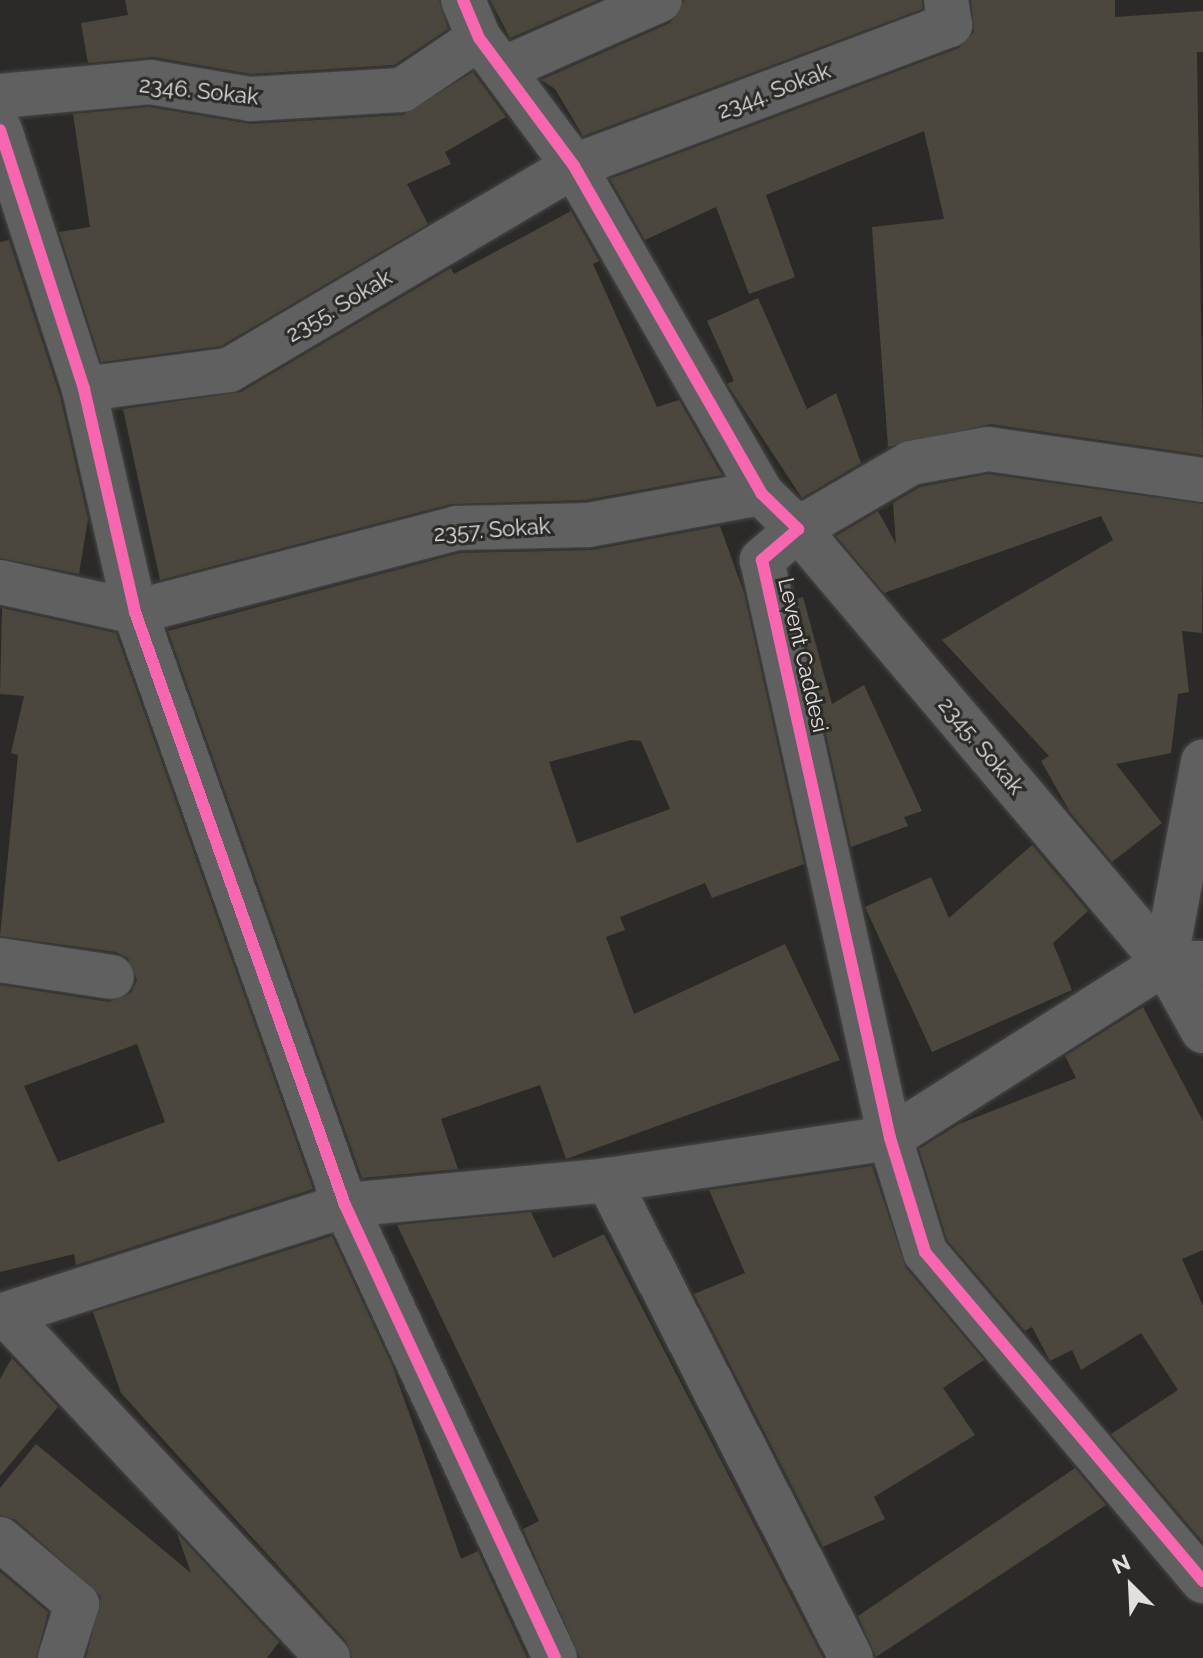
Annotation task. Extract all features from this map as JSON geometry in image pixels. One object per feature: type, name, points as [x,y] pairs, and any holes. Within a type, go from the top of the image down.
[{"type":"street","name":"2346. Sokak","points":[[0,96],[150,82],[250,99],[402,90],[482,36],[660,0]]},
{"type":"street","name":"2344. Sokak","points":[[574,166],[950,25],[946,0]]},
{"type":"street","points":[[482,36],[574,166],[761,493],[798,529],[911,463],[988,449],[1203,480]]},
{"type":"street","points":[[0,130],[84,389],[135,612],[345,1205],[555,1658]]},
{"type":"street","name":"2355. Sokak","points":[[84,389],[229,370],[574,166]]},
{"type":"street","name":"2357. Sokak","points":[[135,612],[457,528],[588,525],[761,493]]},
{"type":"street","name":"2345. Sokak","points":[[798,529],[1184,963],[1203,1031]]},
{"type":"street","name":"Levent Caddesi","points":[[798,529],[762,560],[890,1138]]},
{"type":"street","points":[[0,582],[135,612]]},
{"type":"street","points":[[328,1658],[4,1316],[345,1205],[608,1180],[890,1138],[1184,963],[1203,762]]},
{"type":"street","points":[[0,960],[112,977]]},
{"type":"street","points":[[890,1138],[925,1252],[1203,1581]]},
{"type":"street","points":[[608,1180],[851,1658]]},
{"type":"street","points":[[0,1539],[77,1604],[60,1658]]},
{"type":"building","points":[[125,0],[439,0],[448,29],[394,65],[251,74],[154,57],[88,63],[81,23],[128,15]]},
{"type":"building","points":[[490,0],[598,0],[510,38]]},
{"type":"building","points":[[685,0],[922,0],[922,9],[583,136],[555,89],[541,80],[670,23]]},
{"type":"building","points":[[971,0],[1115,0],[1115,17],[1203,11],[1203,52],[1197,52],[1203,455],[991,424],[888,447],[872,227],[944,219],[924,131],[766,195],[795,277],[749,294],[716,207],[645,240],[610,179],[959,48],[974,32]]},
{"type":"building","points":[[473,72],[506,117],[445,152],[451,164],[407,184],[428,224],[221,346],[101,362],[59,232],[90,227],[73,114],[149,107],[251,124],[403,115]]},
{"type":"building","points":[[571,211],[599,261],[593,264],[657,407],[679,400],[722,475],[585,500],[451,504],[160,580],[123,409],[241,392],[451,268],[454,274]]},
{"type":"building","points":[[9,240],[60,396],[88,519],[79,574],[0,558],[0,242]]},
{"type":"building","points":[[758,298],[807,409],[836,393],[861,463],[802,498],[727,384],[734,381],[707,321]]},
{"type":"building","points":[[988,474],[1203,504],[1202,633],[1182,631],[1189,692],[1178,694],[1171,753],[1116,764],[1162,823],[1112,862],[1070,812],[1041,761],[1049,756],[942,640],[1113,540],[1101,516],[884,593],[836,536],[878,511],[896,544],[893,503],[920,487]]},
{"type":"building","points":[[720,526],[744,593],[804,864],[712,898],[705,883],[620,917],[625,930],[606,937],[634,1014],[785,944],[840,1060],[566,1159],[540,1085],[441,1119],[458,1169],[362,1178],[168,631],[460,553],[592,550]],"holes":[[[631,740],[641,741],[670,809],[577,843],[549,762]]]},
{"type":"building","points":[[803,597],[832,704],[864,685],[922,811],[904,817],[908,826],[851,847],[796,599]]},
{"type":"building","points":[[2,608],[116,633],[313,1189],[76,1265],[74,1254],[0,1272],[0,985],[109,1002],[131,993],[137,980],[128,958],[116,952],[0,936],[18,755],[11,753],[24,696],[0,694]],"holes":[[[137,1044],[165,1122],[58,1162],[24,1086]]]},
{"type":"building","points":[[1032,845],[1088,911],[1053,943],[1072,990],[932,1052],[865,907],[931,877],[949,918]]},
{"type":"building","points":[[1143,1007],[1203,1121],[1203,1250],[1182,1259],[1203,1306],[1203,1542],[1111,1434],[1178,1390],[1141,1333],[1081,1370],[1072,1350],[1050,1361],[1032,1327],[1025,1331],[947,1240],[919,1149],[959,1124],[1076,1078],[1065,1056]]},
{"type":"building","points":[[872,1166],[906,1268],[984,1360],[943,1388],[975,1435],[874,1497],[885,1519],[823,1547],[694,1294],[745,1273],[709,1190]]},
{"type":"building","points":[[531,1212],[553,1258],[604,1234],[823,1658],[580,1658],[523,1529],[539,1521],[397,1225]]},
{"type":"building","points":[[332,1236],[392,1365],[461,1559],[478,1551],[527,1658],[352,1658],[346,1641],[121,1393],[93,1312]]},
{"type":"building","points":[[12,1358],[58,1407],[0,1476],[0,1379]]},
{"type":"building","points":[[36,1444],[191,1573],[177,1533],[279,1642],[267,1658],[86,1658],[101,1596],[16,1520],[0,1515],[0,1488]]},
{"type":"building","points":[[1075,1468],[1106,1505],[876,1657],[858,1616]]},
{"type":"building","points":[[0,1572],[48,1612],[36,1658],[0,1658]]},
{"type":"cycle path","points":[[463,0],[479,38],[574,166],[761,493],[798,529],[762,560],[890,1138],[925,1252],[1203,1581]]},
{"type":"cycle path","points":[[0,130],[84,389],[135,612],[345,1205],[555,1658]]}]
